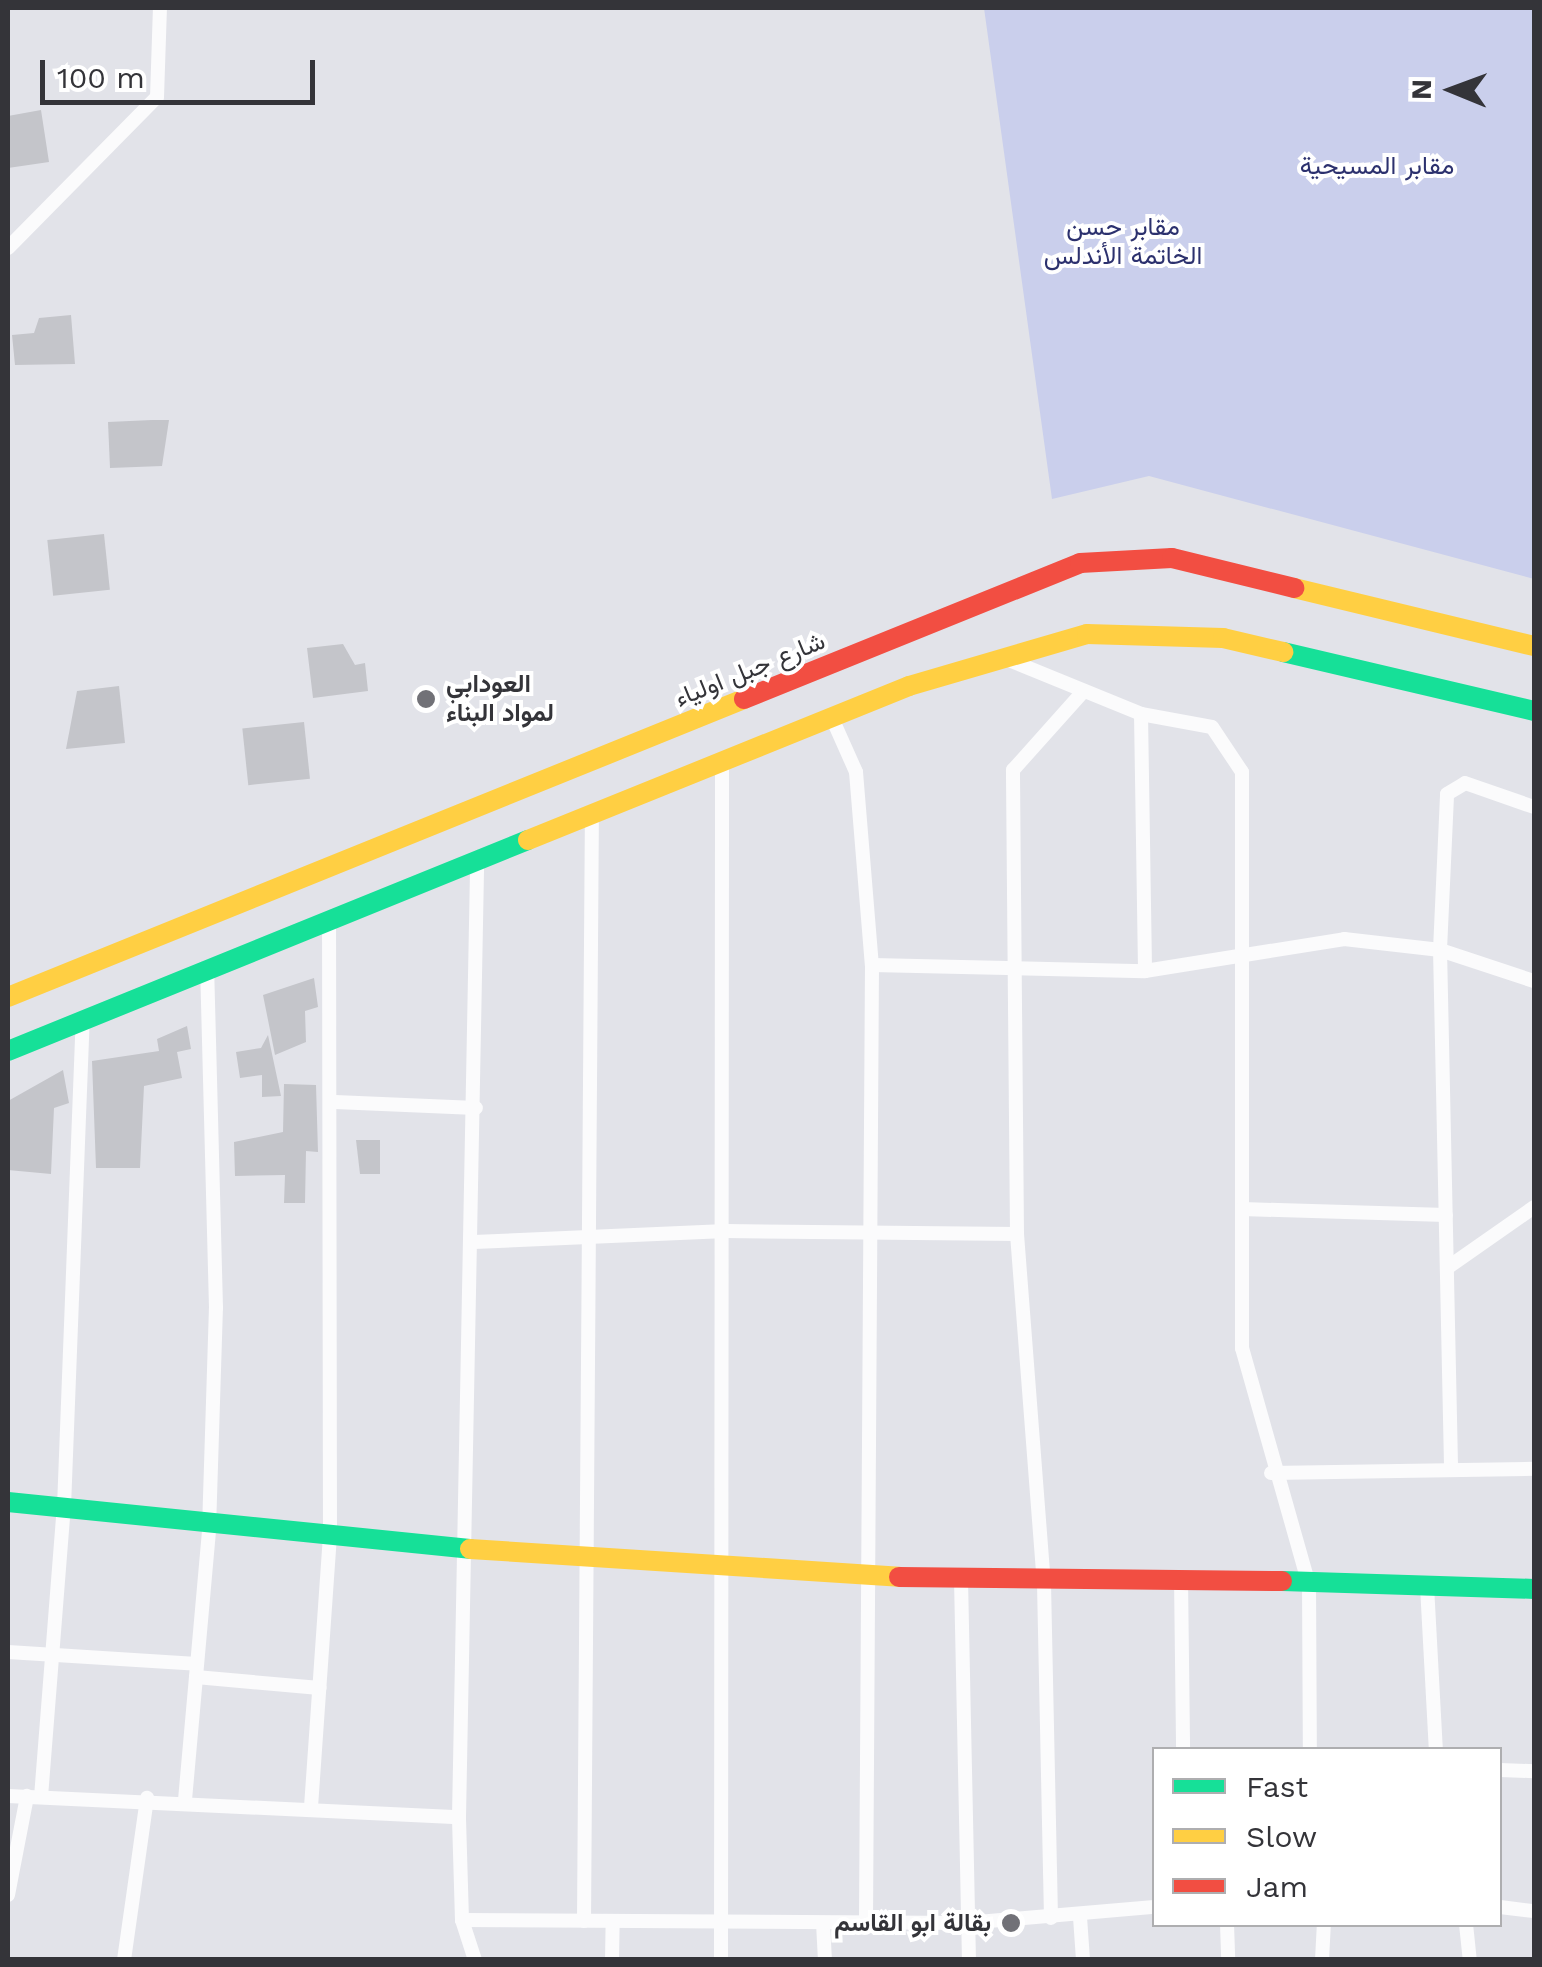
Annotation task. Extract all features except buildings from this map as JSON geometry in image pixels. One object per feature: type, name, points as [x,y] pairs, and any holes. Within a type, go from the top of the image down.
[{"type":"main road","name":"شارع جبل اولياء","points":[[8,997],[1080,563],[1172,558],[1534,646]]},
{"type":"main road","points":[[8,1051],[477,867],[832,718],[999,656],[1087,634],[1224,638],[1534,710]]},
{"type":"main road","points":[[8,1502],[64,1506],[210,1529],[464,1544],[728,1568],[866,1572],[1044,1585],[1181,1578],[1534,1588]]},
{"type":"street","points":[[8,248],[157,98],[160,8]]},
{"type":"street","points":[[999,656],[1081,694],[1141,714],[1212,727],[1238,756],[1236,961],[1242,1348],[1271,1473],[1309,1584],[1310,1747]]},
{"type":"street","points":[[1051,1918],[1044,1585],[1017,1234],[1010,974],[1013,770],[1081,694]]},
{"type":"street","points":[[1141,714],[1145,971]]},
{"type":"street","points":[[832,718],[856,772],[872,965],[866,1924]]},
{"type":"street","points":[[721,1960],[728,1568],[722,764]]},
{"type":"street","points":[[1451,1465],[1440,950],[1447,794],[1465,784],[1534,807]]},
{"type":"street","points":[[584,1921],[590,1554],[587,1234],[592,816]]},
{"type":"street","points":[[474,1960],[462,1920],[459,1818],[474,1242],[477,867]]},
{"type":"street","points":[[312,1806],[330,1534],[335,1102],[329,924]]},
{"type":"street","points":[[872,965],[1010,974],[1145,971],[1236,961],[1344,939],[1440,950],[1534,981]]},
{"type":"street","points":[[185,1800],[210,1529],[217,1185],[207,976]]},
{"type":"street","points":[[8,1895],[34,1796],[54,1656],[64,1506],[83,1022]]},
{"type":"street","points":[[335,1102],[476,1108]]},
{"type":"street","points":[[1447,1268],[1534,1207]]},
{"type":"street","points":[[1242,1209],[1446,1215]]},
{"type":"street","points":[[474,1242],[587,1234],[726,1231],[872,1237],[1017,1234]]},
{"type":"street","points":[[1271,1473],[1451,1465],[1534,1469]]},
{"type":"street","points":[[1181,1578],[1183,1747]]},
{"type":"street","points":[[961,1579],[969,1960]]},
{"type":"street","points":[[1428,1586],[1436,1747]]},
{"type":"street","points":[[8,1652],[320,1688]]},
{"type":"street","points":[[1502,1770],[1534,1771]]},
{"type":"street","points":[[8,1796],[312,1806],[459,1818]]},
{"type":"street","points":[[124,1960],[148,1798]]},
{"type":"street","points":[[462,1920],[966,1923],[1080,1916],[1152,1906]]},
{"type":"street","points":[[1502,1907],[1534,1911]]},
{"type":"street","points":[[1080,1916],[1083,1960]]},
{"type":"street","points":[[612,1960],[614,1921]]},
{"type":"street","points":[[823,1923],[824,1960]]},
{"type":"street","points":[[1228,1927],[1228,1960]]},
{"type":"street","points":[[1322,1960],[1324,1927]]},
{"type":"street","points":[[1466,1927],[1470,1960]]},
{"type":"green space","points":[[984,8],[1534,8],[1534,579],[1149,476],[1052,499]]},
{"type":"traffic: fast","points":[[1283,652],[1534,711]]},
{"type":"traffic: fast","points":[[8,1051],[528,840]]},
{"type":"traffic: fast","points":[[8,1502],[470,1549]]},
{"type":"traffic: fast","points":[[1282,1581],[1534,1589]]},
{"type":"traffic: slow","points":[[1294,588],[1534,646]]},
{"type":"traffic: slow","points":[[528,840],[909,686],[1087,634],[1223,638],[1283,652]]},
{"type":"traffic: slow","points":[[8,997],[744,699]]},
{"type":"traffic: slow","points":[[470,1549],[899,1577]]},
{"type":"traffic: jam","points":[[744,699],[1080,563],[1172,558],[1294,588]]},
{"type":"traffic: jam","points":[[899,1577],[1282,1581]]},
{"type":"place","name":"العودابي لمواد البناء","points":[[426,699]]},
{"type":"place","name":"بقالة ابو القاسم","points":[[1011,1923]]},
{"type":"park label","name":"مقابر المسيحية","points":[[1377,166]]},
{"type":"park label","name":"مقابر حسن الخاتمة الأندلس","points":[[1123,242]]}]
